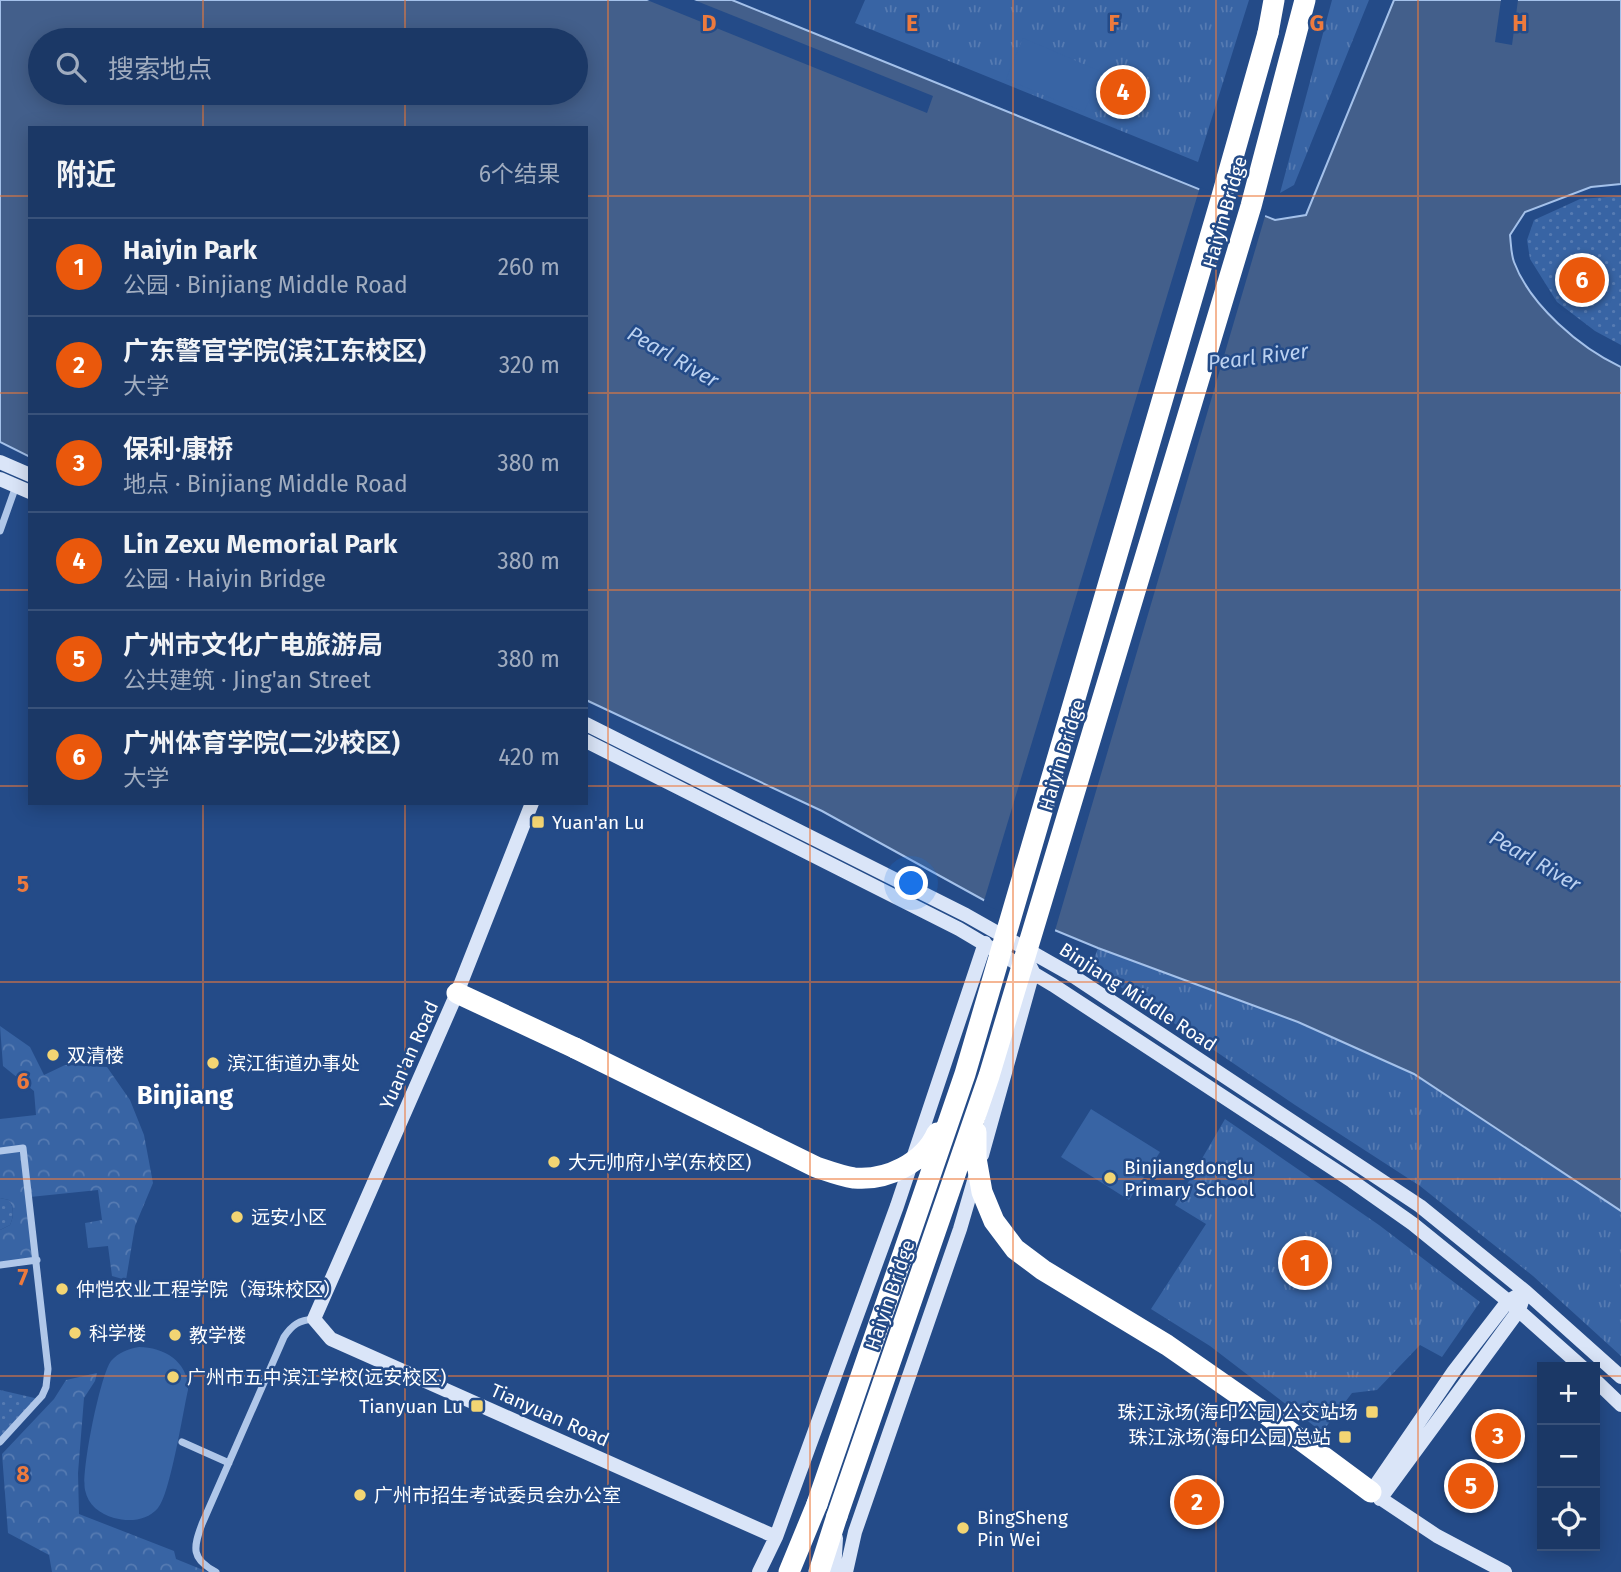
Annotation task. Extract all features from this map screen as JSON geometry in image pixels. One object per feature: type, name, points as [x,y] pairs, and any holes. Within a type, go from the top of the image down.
[{"type":"highway","name":"Haiyin Bridge","points":[[789,1572],[817,1504],[965,1074],[1222,196],[1261,59],[1274,0]]},
{"type":"highway","name":"Haiyin Bridge","points":[[819,1572],[989,1076],[1251,206],[1305,0]]},
{"type":"highway","points":[[457,992],[816,1167],[854,1178],[894,1172],[920,1157],[933,1142],[965,1074]]},
{"type":"highway","points":[[989,1076],[976,1134],[977,1170],[989,1212],[1007,1240],[1033,1263],[1141,1328],[1259,1409],[1376,1495]]},
{"type":"main road","points":[[0,462],[28,474]]},
{"type":"main road","points":[[0,479],[23,489]]},
{"type":"main road","name":"Binjiang Middle Road","points":[[588,725],[966,915],[1070,974],[1420,1206],[1526,1292],[1621,1377]]},
{"type":"main road","name":"Binjiang Middle Road","points":[[588,742],[985,943],[1033,972],[1352,1181],[1422,1231],[1514,1305],[1577,1362]]},
{"type":"main road","name":"Yuan'an Road","points":[[314,1319],[457,992],[531,805]]},
{"type":"main road","points":[[759,1572],[776,1537],[897,1206],[985,943],[1017,943],[1033,972],[960,1228],[855,1532],[846,1572]]},
{"type":"main road","points":[[897,1206],[918,1199],[942,1204],[954,1210],[959,1217],[960,1228]]},
{"type":"main road","points":[[1505,1572],[1437,1536],[1376,1495],[1454,1371],[1526,1292]]},
{"type":"main road","name":"Tianyuan Road","points":[[314,1319],[331,1339],[776,1537]]},
{"type":"main road","points":[[1600,1385],[1621,1405]]},
{"type":"main road","points":[[834,1572],[837,1516]]},
{"type":"main road","points":[[834,1572],[855,1532]]},
{"type":"street","points":[[0,530],[23,489]]},
{"type":"street","points":[[0,1151],[23,1148],[48,1379],[41,1396],[0,1442]]},
{"type":"street","points":[[0,1265],[37,1260]]},
{"type":"street","points":[[216,1572],[201,1562],[195,1543],[284,1337],[291,1326],[300,1321],[314,1319]]},
{"type":"street","points":[[182,1442],[229,1464]]},
{"type":"green space","points":[[865,0],[1249,0],[1198,162],[855,23]]},
{"type":"green space","points":[[1332,0],[1369,0],[1294,185],[1280,193]]},
{"type":"green space","points":[[1023,38],[1102,72],[1084,112],[1006,79]]},
{"type":"green space","points":[[1621,196],[1621,345],[1595,331],[1557,302],[1530,259],[1527,240],[1534,220],[1580,199]]},
{"type":"green space","points":[[1098,948],[1298,1022],[1414,1074],[1621,1211],[1621,1356],[1533,1276],[1420,1186],[1091,967]]},
{"type":"green space","points":[[0,1026],[30,1047],[44,1075],[65,1065],[107,1067],[130,1100],[144,1135],[153,1183],[135,1226],[126,1280],[112,1276],[108,1246],[88,1248],[85,1223],[102,1220],[98,1190],[30,1197],[37,1260],[0,1265],[0,1230],[10,1225],[13,1212],[9,1200],[0,1198],[0,1119],[36,1115],[34,1091],[3,1066]]},
{"type":"green space","points":[[1091,1109],[1160,1152],[1129,1200],[1061,1157]]},
{"type":"green space","points":[[1225,1119],[1379,1225],[1480,1302],[1442,1357],[1420,1345],[1377,1390],[1352,1393],[1322,1432],[1210,1346],[1151,1309],[1206,1224],[1175,1205]]},
{"type":"green space","points":[[0,1198],[9,1200],[13,1212],[10,1225],[0,1230]]},
{"type":"green space","points":[[139,1347],[166,1353],[180,1364],[188,1390],[163,1500],[149,1516],[126,1520],[99,1511],[89,1500],[85,1490],[86,1464],[92,1424],[111,1361],[127,1350]]},
{"type":"green space","points":[[97,1373],[84,1398],[78,1473],[79,1514],[174,1551],[176,1559],[208,1572],[52,1572],[49,1555],[8,1533],[2,1454],[54,1399],[66,1380]]},
{"type":"green space","points":[[0,1390],[39,1399],[0,1442]]},
{"type":"water","name":"Pearl River","points":[[0,0],[732,0],[1275,220],[1306,215],[1394,0],[1621,0],[1621,184],[1591,187],[1525,212],[1510,235],[1514,262],[1544,309],[1573,337],[1621,367],[1621,1211],[1414,1074],[1298,1022],[1098,948],[989,903],[822,811],[588,701],[588,126],[28,126],[28,456],[0,442]]},
{"type":"pier","points":[[647,0],[694,0],[933,96],[927,113]]},
{"type":"pier","points":[[1501,0],[1518,0],[1512,45],[1495,42]]},
{"type":"pier","points":[[1200,187],[1266,213],[1054,934],[983,904]]},
{"type":"place","name":"Lin Zexu Memorial Park","points":[[1123,92]]},
{"type":"place","name":"广州体育学院(二沙校区)","points":[[1582,280]]},
{"type":"place","name":"Yuan'an Lu","points":[[538,822]]},
{"type":"place","name":"双清楼","points":[[53,1055]]},
{"type":"place","name":"滨江街道办事处","points":[[213,1063]]},
{"type":"place","name":"大元帅府小学(东校区)","points":[[554,1162]]},
{"type":"place","name":"Binjiangdonglu Primary School","points":[[1110,1178]]},
{"type":"place","name":"远安小区","points":[[237,1217]]},
{"type":"place","name":"Haiyin Park","points":[[1305,1263]]},
{"type":"place","name":"仲恺农业工程学院（海珠校区）","points":[[62,1289]]},
{"type":"place","name":"科学楼","points":[[75,1333]]},
{"type":"place","name":"教学楼","points":[[175,1335]]},
{"type":"place","name":"广州市五中滨江学校(远安校区)","points":[[173,1377]]},
{"type":"place","name":"Tianyuan Lu","points":[[477,1406]]},
{"type":"place","name":"珠江泳场(海印公园)公交站场","points":[[1372,1412]]},
{"type":"place","name":"保利·康桥","points":[[1498,1436]]},
{"type":"place","name":"珠江泳场(海印公园)总站","points":[[1345,1437]]},
{"type":"place","name":"广州市文化广电旅游局","points":[[1471,1486]]},
{"type":"place","name":"广州市招生考试委员会办公室","points":[[360,1495]]},
{"type":"place","name":"广东警官学院(滨江东校区)","points":[[1197,1502]]},
{"type":"place","name":"BingSheng Pin Wei","points":[[963,1528]]},
{"type":"district","name":"Binjiang","points":[[185,1095]]}]
